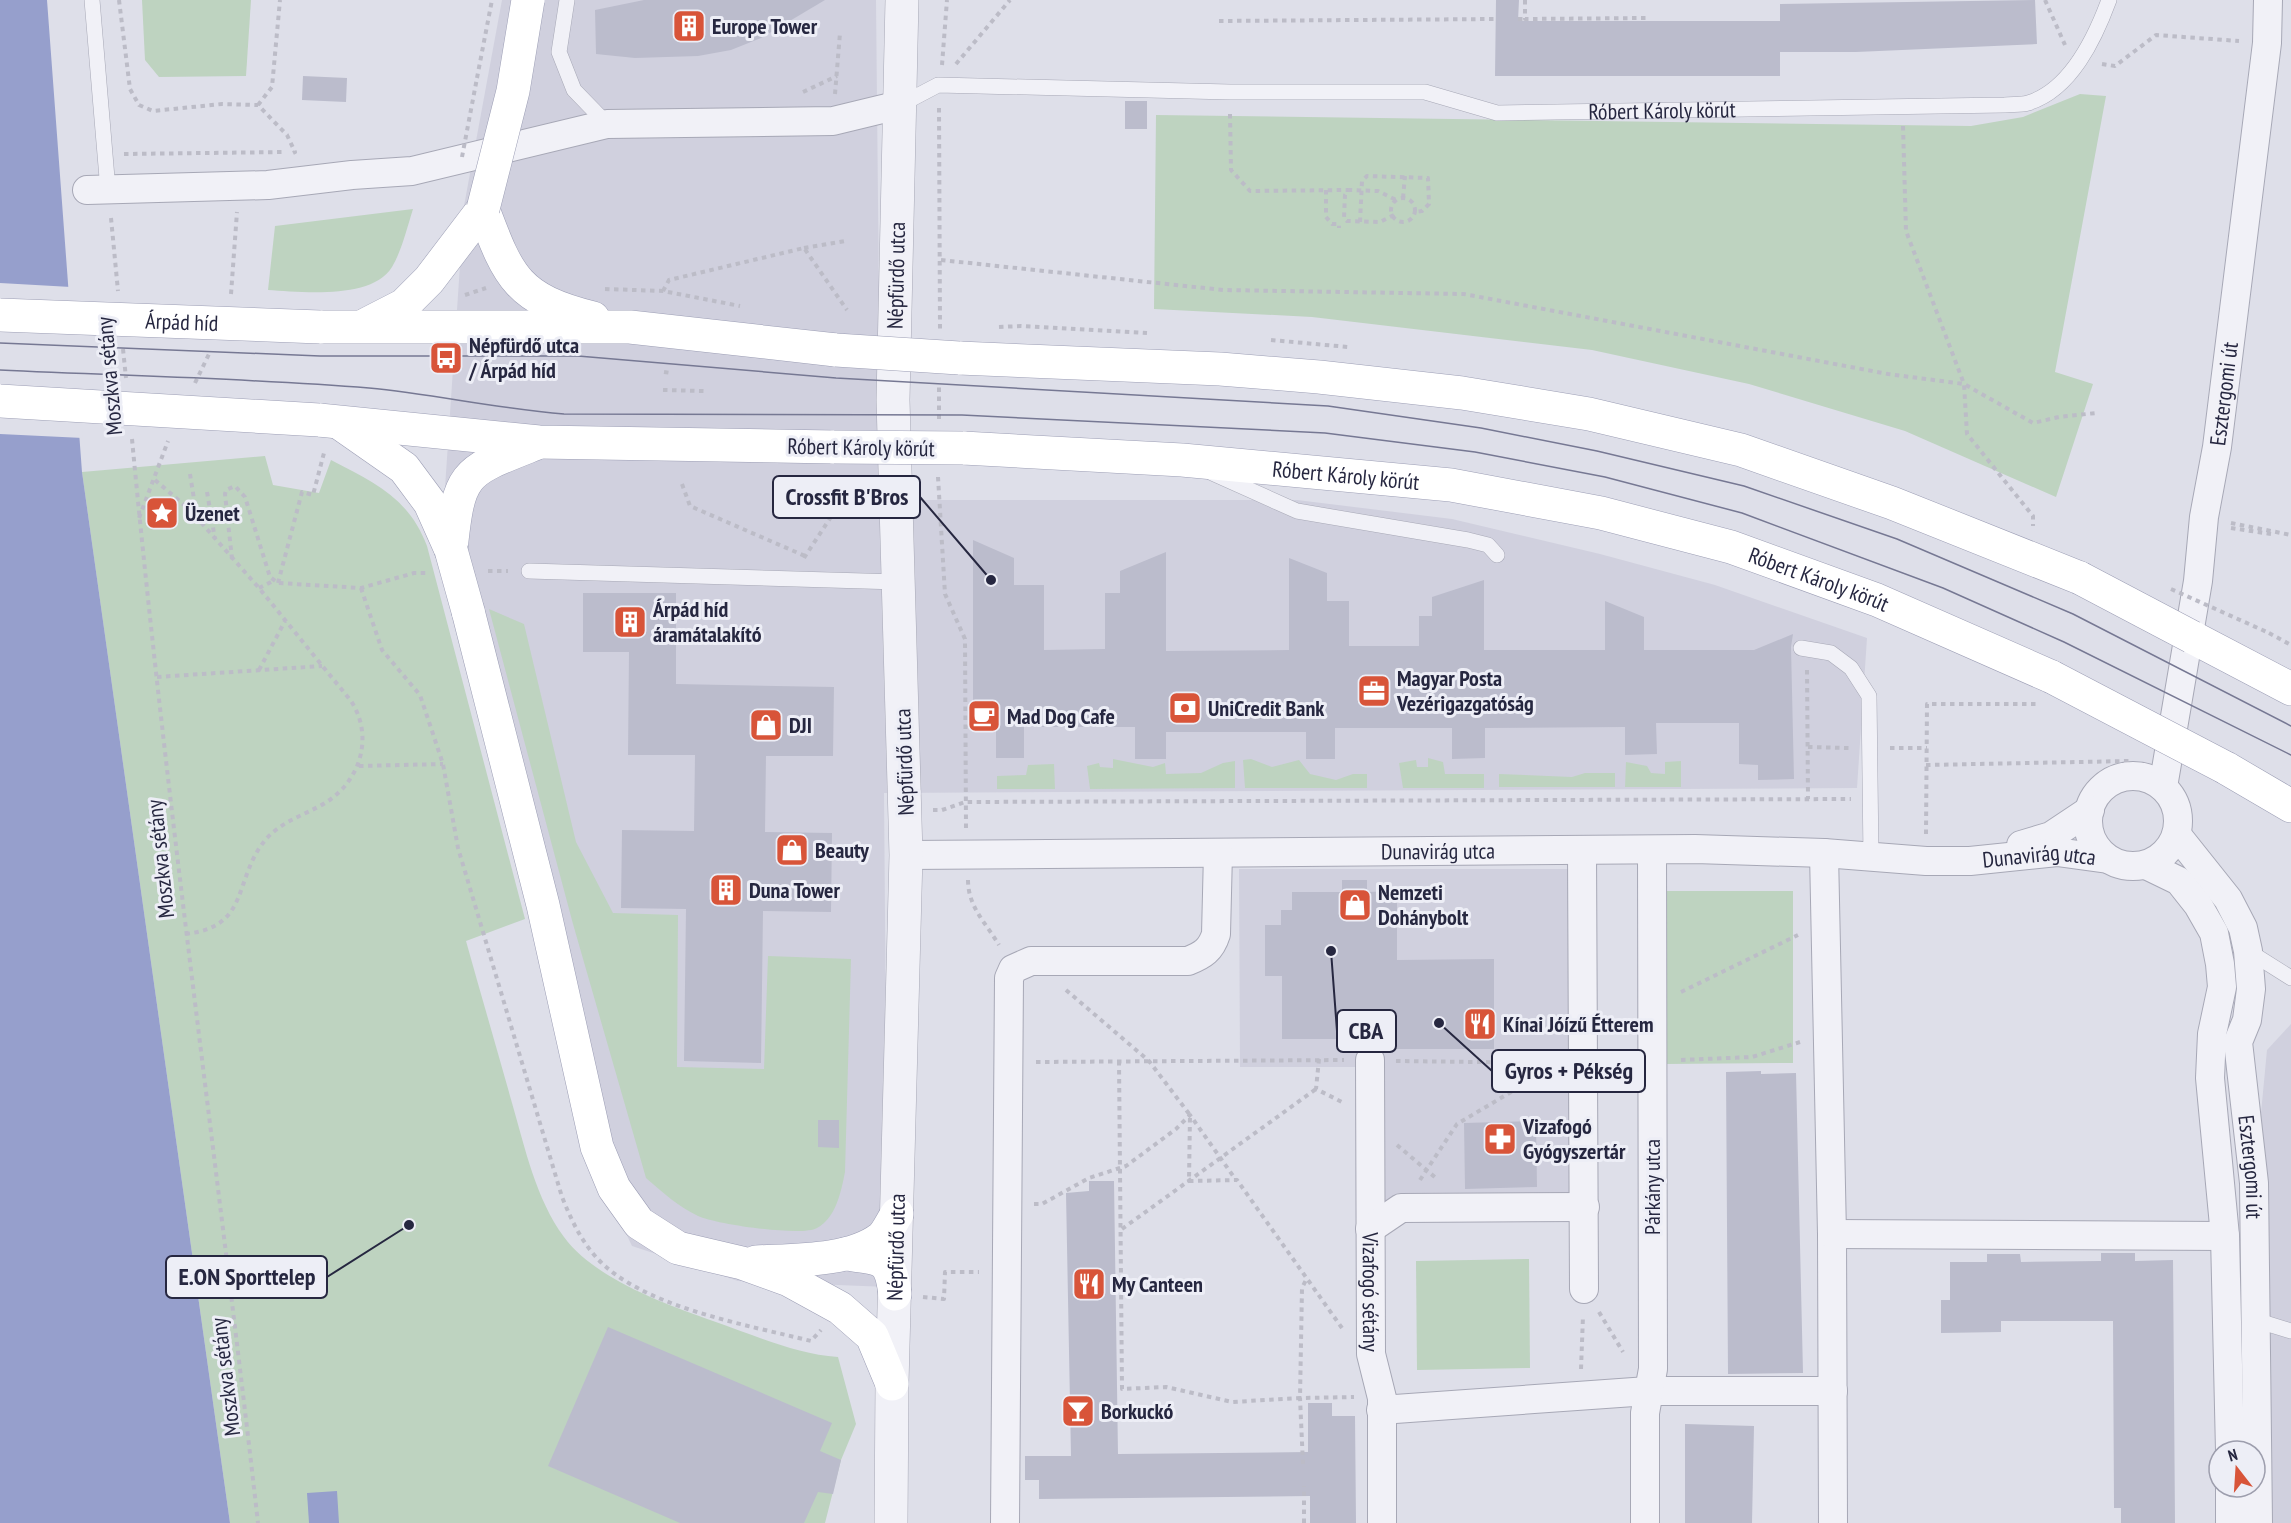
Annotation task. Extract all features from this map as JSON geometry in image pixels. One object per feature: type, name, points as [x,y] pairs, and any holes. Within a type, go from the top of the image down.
[{"type":"main road","points":[[362,327],[404,305],[421,288],[483,209],[513,91],[528,0]]},
{"type":"main road","points":[[483,209],[497,247],[521,286],[533,296],[563,310],[630,327]]},
{"type":"main road","name":"Árpád híd","points":[[0,315],[362,327]]},
{"type":"main road","points":[[362,327],[630,327],[836,350],[949,367],[1220,369],[1319,377],[1462,393],[1588,414],[1741,450],[1892,503],[2080,578],[2291,689]]},
{"type":"main road","points":[[0,401],[327,429],[404,468],[429,503],[444,561],[468,611],[543,905],[597,1147],[614,1188],[639,1222],[678,1248],[742,1263],[789,1280],[840,1308],[872,1336],[892,1384]]},
{"type":"main road","name":"Róbert Károly körút","points":[[327,429],[539,442],[963,448],[1182,460],[1451,485],[1601,513],[1731,547],[1877,600],[2048,691],[2226,768],[2291,806]]},
{"type":"main road","points":[[444,561],[455,510],[465,482],[483,465],[539,442]]},
{"type":"main road","points":[[846,1254],[881,1238],[897,1214]]},
{"type":"main road","points":[[742,1263],[846,1254],[879,1258],[892,1270],[895,1294]]},
{"type":"street","name":"Népfürdő utca","points":[[891,1523],[892,1384],[906,855],[893,400],[902,0]]},
{"type":"street","name":"Esztergomi út","points":[[2152,782],[2198,581],[2267,43],[2268,0]]},
{"type":"street","points":[[98,190],[239,186],[412,171],[607,124],[833,121],[900,105]]},
{"type":"street","points":[[2108,860],[2091,838],[2088,824],[2090,810],[2103,788],[2127,777],[2152,782],[2174,801],[2179,818],[2177,834],[2166,854],[2146,865]]},
{"type":"street","name":"Dunavirág utca","points":[[1970,861],[2051,836],[2090,810]]},
{"type":"street","name":"Esztergomi út","points":[[2177,834],[2228,899],[2242,928],[2248,951],[2251,988],[2247,1020],[2238,1042],[2254,1183],[2258,1523]]},
{"type":"street","points":[[1582,850],[1572,1063],[1585,1207],[1584,1289]]},
{"type":"street","name":"Dunavirág utca","points":[[906,855],[1652,850],[1824,853],[1926,861],[1970,861],[2057,852],[2108,860]]},
{"type":"street","name":"Párkány utca","points":[[1645,1523],[1645,1413],[1653,1369],[1652,850]]},
{"type":"street","points":[[1005,1523],[1009,978],[1022,965],[1188,961],[1202,956],[1212,945],[1216,934],[1218,853]]},
{"type":"street","points":[[1824,853],[1832,1234],[1833,1523]]},
{"type":"street","name":"Esztergomi út","points":[[2108,860],[2127,867],[2146,865],[2179,881],[2198,905],[2214,933],[2222,987],[2212,1034],[2210,1078],[2225,1236],[2230,1439]]},
{"type":"street","name":"Vizafogó sétány","points":[[1370,1060],[1368,1119],[1371,1354],[1382,1404],[1382,1523]]},
{"type":"street","points":[[1370,1229],[1401,1208],[1585,1207]]},
{"type":"street","name":"Esztergomi út","points":[[1832,1234],[2225,1236]]},
{"type":"street","points":[[1382,1404],[1648,1391],[1833,1391]]},
{"type":"street","points":[[2230,1499],[2230,1523]]},
{"type":"lane","points":[[92,0],[107,155],[98,190]]},
{"type":"lane","points":[[567,0],[559,52],[574,90],[607,124]]},
{"type":"lane","points":[[2080,60],[2109,0]]},
{"type":"lane","name":"Róbert Károly körút","points":[[900,105],[939,85],[1230,92],[1425,92],[1497,113],[1902,108],[2028,103],[2048,93],[2064,80],[2080,60]]},
{"type":"lane","points":[[1182,460],[1297,511],[1468,540],[1488,545],[1497,555]]},
{"type":"lane","points":[[529,571],[898,582]]},
{"type":"lane","points":[[1804,648],[1831,653],[1851,668],[1869,696],[1872,857]]},
{"type":"lane","points":[[2214,933],[2291,978]]},
{"type":"lane","points":[[2228,1318],[2257,1320],[2291,1331]]},
{"type":"path","points":[[119,0],[130,89],[139,105],[153,111],[222,104],[258,105],[287,135],[295,152]]},
{"type":"path","points":[[258,105],[272,87],[280,0]]},
{"type":"path","points":[[462,158],[492,0]]},
{"type":"path","points":[[940,330],[939,85],[946,42],[947,0]]},
{"type":"path","points":[[939,85],[1010,0]]},
{"type":"path","points":[[1525,0],[1525,19]]},
{"type":"path","points":[[2045,0],[2062,42],[2080,60],[2115,66],[2156,35],[2267,43]]},
{"type":"path","points":[[1518,19],[1647,18]]},
{"type":"path","points":[[1219,21],[1496,19]]},
{"type":"path","points":[[833,121],[840,33]]},
{"type":"path","points":[[792,92],[804,92],[837,76]]},
{"type":"path","points":[[1230,92],[1231,170],[1250,191],[1378,191],[1396,200],[1403,198],[1410,200],[1414,212]]},
{"type":"path","points":[[1902,108],[1906,231],[1964,384],[1967,434],[2033,516],[2033,526]]},
{"type":"path","points":[[465,130],[476,128]]},
{"type":"path","points":[[107,155],[306,151]]},
{"type":"path","points":[[286,158],[295,152]]},
{"type":"path","points":[[1360,222],[1362,181],[1367,176],[1423,176],[1430,182],[1426,209],[1414,212],[1405,222],[1398,221],[1394,215],[1396,200]]},
{"type":"path","points":[[1403,198],[1405,176]]},
{"type":"path","points":[[230,306],[239,186]]},
{"type":"path","name":"Moszkva sétány","points":[[98,190],[118,294]]},
{"type":"path","points":[[1326,190],[1326,217],[1332,226],[1339,225],[1339,228]]},
{"type":"path","points":[[1349,190],[1345,195],[1344,218],[1347,221],[1380,222],[1394,215]]},
{"type":"path","points":[[663,291],[669,280],[804,248],[846,241]]},
{"type":"path","points":[[804,248],[847,310]]},
{"type":"path","points":[[941,260],[1223,290],[1464,294],[1888,374],[1964,384],[2033,423],[2059,417],[2096,413]]},
{"type":"path","name":"Moszkva sétány","points":[[122,340],[127,386]]},
{"type":"path","points":[[939,424],[949,367]]},
{"type":"path","points":[[664,372],[671,373]]},
{"type":"path","points":[[663,390],[704,391]]},
{"type":"path","points":[[275,582],[303,492],[313,495],[327,429]]},
{"type":"path","name":"Moszkva sétány","points":[[131,433],[184,934],[229,1268],[258,1523]]},
{"type":"path","points":[[938,470],[938,505],[945,594],[965,639],[968,744],[965,802],[968,891],[977,915],[1022,965],[1149,1060],[1222,1158],[1345,1332]]},
{"type":"path","points":[[190,474],[197,518]]},
{"type":"path","points":[[155,480],[197,518],[286,621],[357,710],[364,737],[359,766],[338,793],[325,803],[293,818],[265,840],[229,916],[206,932],[184,934]]},
{"type":"path","points":[[682,484],[690,506],[787,549]]},
{"type":"path","points":[[232,560],[225,494],[226,490],[235,486],[245,497],[275,582]]},
{"type":"path","points":[[804,579],[804,556],[850,488]]},
{"type":"path","points":[[207,492],[215,540]]},
{"type":"path","points":[[2204,521],[2291,536]]},
{"type":"path","points":[[2204,521],[2291,536]]},
{"type":"path","points":[[259,588],[275,582],[361,588],[414,573],[444,561]]},
{"type":"path","points":[[483,572],[529,571]]},
{"type":"path","points":[[2161,584],[2291,645]]},
{"type":"path","points":[[258,670],[286,621]]},
{"type":"path","points":[[1804,648],[1808,799]]},
{"type":"path","points":[[157,677],[322,666]]},
{"type":"path","points":[[1926,861],[1927,704],[2048,691]]},
{"type":"path","points":[[1926,765],[2128,761],[2152,782]]},
{"type":"path","points":[[359,766],[442,764]]},
{"type":"path","points":[[905,810],[942,810],[965,802],[1871,799]]},
{"type":"path","points":[[1651,1006],[1804,932],[1826,907]]},
{"type":"path","points":[[1008,1062],[1319,1059],[1572,1063],[1651,1061],[1752,1057],[1828,1034]]},
{"type":"path","points":[[1121,1229],[1316,1089],[1319,1059]]},
{"type":"path","points":[[1119,1061],[1122,1389],[1166,1388],[1232,1402],[1300,1398],[1382,1404]]},
{"type":"path","points":[[1401,1208],[1457,1124],[1572,1063]]},
{"type":"path","points":[[1316,1089],[1368,1119],[1428,1168],[1465,1208]]},
{"type":"path","points":[[1007,1205],[1042,1204],[1089,1178],[1120,1167],[1176,1129],[1190,1115]]},
{"type":"path","points":[[1189,1181],[1190,1115]]},
{"type":"path","points":[[1189,1181],[1237,1180]]},
{"type":"path","points":[[1304,1461],[1300,1398],[1302,1288],[1307,1278]]},
{"type":"path","points":[[1584,1289],[1648,1391]]},
{"type":"path","points":[[1580,1396],[1584,1289]]},
{"type":"path","points":[[1304,1485],[1304,1523]]},
{"type":"shaded area","points":[[502,0],[876,0],[881,500],[1297,500],[1452,519],[1600,554],[1715,585],[1867,638],[1857,788],[884,793],[888,1287],[738,1281],[632,1246],[590,1158],[440,562],[464,206]]},
{"type":"shaded area","points":[[1239,869],[1571,869],[1573,1198],[1363,1204],[1361,1067],[1240,1067]]},
{"type":"shaded area","points":[[2291,1024],[2291,1523],[2248,1523],[2248,1499],[2267,1499],[2267,1439],[2248,1439],[2247,1261],[2267,1050]]},
{"type":"green space","points":[[142,0],[251,0],[246,76],[159,77],[145,60]]},
{"type":"green space","points":[[2080,94],[2106,96],[2055,372],[2093,384],[2056,497],[1905,431],[1749,384],[1592,350],[1312,317],[1154,309],[1156,115],[1971,126],[2023,117]]},
{"type":"green space","points":[[413,209],[399,253],[392,267],[382,278],[369,285],[335,292],[268,290],[275,226]]},
{"type":"green space","points":[[265,456],[273,485],[319,493],[331,460],[388,493],[400,503],[419,529],[427,546],[525,919],[466,941],[539,1190],[564,1237],[577,1252],[612,1278],[674,1307],[759,1338],[806,1352],[838,1357],[856,1424],[841,1460],[825,1523],[230,1523],[82,472]]},
{"type":"green space","points":[[489,609],[524,624],[576,842],[613,913],[678,915],[677,1067],[764,1069],[768,956],[851,959],[845,1172],[833,1211],[829,1218],[817,1228],[794,1231],[777,1230],[739,1226],[707,1219],[684,1208],[646,1178],[573,924]]},
{"type":"green space","points":[[1428,758],[1443,762],[1445,774],[1484,774],[1484,788],[1403,788],[1399,763],[1416,760],[1417,767],[1428,767]]},
{"type":"green space","points":[[1113,759],[1153,767],[1165,763],[1166,774],[1201,773],[1223,763],[1235,761],[1235,788],[1090,789],[1087,766],[1099,763],[1100,767],[1113,768]]},
{"type":"green space","points":[[1251,759],[1272,767],[1299,760],[1310,774],[1336,780],[1353,774],[1367,774],[1367,788],[1245,788],[1243,760]]},
{"type":"green space","points":[[1681,761],[1681,787],[1625,787],[1626,762],[1647,766],[1651,773],[1665,774],[1665,762]]},
{"type":"green space","points":[[1054,764],[1055,789],[997,789],[997,776],[1026,775],[1028,765]]},
{"type":"green space","points":[[1585,773],[1615,773],[1615,787],[1499,787],[1499,774],[1572,777]]},
{"type":"green space","points":[[1666,891],[1793,891],[1793,1063],[1666,1064]]},
{"type":"green space","points":[[1529,1259],[1530,1368],[1417,1370],[1416,1261]]},
{"type":"water","points":[[0,0],[47,0],[82,472],[230,1523],[0,1523]]},
{"type":"water","points":[[337,1491],[339,1523],[309,1523],[307,1493]]},
{"type":"pier","points":[[0,283],[71,287],[83,438],[0,434]]},
{"type":"building","name":"Europe Tower","points":[[644,0],[825,0],[761,38],[731,50],[698,56],[635,58],[596,54],[595,10]]},
{"type":"building","points":[[1496,0],[1519,0],[1518,21],[1780,21],[1780,4],[2035,0],[2037,44],[1856,52],[1780,52],[1780,76],[1495,76]]},
{"type":"building","points":[[303,76],[347,78],[346,102],[302,100]]},
{"type":"building","points":[[1125,101],[1147,101],[1147,129],[1125,129]]},
{"type":"building","points":[[973,540],[1014,558],[1014,585],[1044,585],[1044,650],[1105,649],[1105,593],[1120,593],[1120,571],[1166,552],[1166,651],[1289,650],[1289,558],[1327,573],[1327,601],[1349,601],[1349,646],[1419,646],[1419,616],[1432,616],[1432,597],[1484,580],[1484,650],[1605,650],[1605,601],[1644,617],[1644,650],[1754,650],[1793,634],[1791,647],[1794,779],[1758,780],[1758,765],[1739,764],[1739,723],[1656,723],[1657,754],[1625,755],[1625,727],[1485,728],[1485,758],[1452,759],[1452,728],[1335,728],[1335,759],[1306,759],[1306,732],[1166,732],[1166,759],[1135,759],[1135,727],[1024,727],[1024,758],[996,758],[996,730],[973,730]]},
{"type":"building","name":"Duna Tower","points":[[583,593],[676,593],[676,684],[834,687],[833,756],[766,756],[765,832],[832,833],[831,912],[763,911],[761,1063],[684,1061],[686,909],[621,908],[622,830],[694,831],[695,755],[628,755],[629,652],[583,652]]},
{"type":"building","points":[[1342,880],[1367,880],[1367,892],[1397,891],[1397,960],[1494,959],[1494,1049],[1382,1049],[1369,1044],[1369,1039],[1282,1039],[1282,976],[1265,976],[1265,925],[1281,925],[1281,910],[1292,910],[1292,892],[1342,892]]},
{"type":"building","points":[[1761,1071],[1761,1074],[1796,1073],[1803,1373],[1728,1374],[1726,1072]]},
{"type":"building","points":[[818,1120],[839,1120],[839,1148],[818,1147]]},
{"type":"building","name":"Vizafogó Gyógyszertár","points":[[1536,1121],[1537,1187],[1465,1189],[1464,1123]]},
{"type":"building","points":[[1089,1181],[1114,1181],[1118,1454],[1308,1452],[1308,1403],[1332,1403],[1332,1416],[1355,1416],[1356,1523],[1310,1523],[1310,1496],[1039,1499],[1039,1480],[1025,1480],[1025,1456],[1071,1456],[1066,1193],[1089,1191]]},
{"type":"building","points":[[2101,1253],[2135,1253],[2135,1261],[2173,1260],[2175,1523],[2121,1523],[2121,1508],[2114,1508],[2113,1321],[2001,1321],[2001,1332],[1941,1333],[1941,1300],[1950,1300],[1950,1262],[1987,1262],[1987,1254],[2020,1254],[2021,1262],[2101,1261]]},
{"type":"building","points":[[608,1327],[832,1423],[820,1451],[841,1460],[833,1494],[818,1492],[804,1523],[680,1523],[548,1466]]},
{"type":"building","points":[[1685,1424],[1754,1426],[1752,1523],[1685,1523]]},
{"type":"tram line","points":[[0,343],[320,356],[578,356],[836,378],[1328,406],[1481,428],[1597,451],[1744,486],[1897,539],[2073,614],[2291,726]]},
{"type":"tram line","points":[[0,370],[231,379],[369,388],[564,414],[962,415],[1325,433],[1475,452],[1605,477],[1742,513],[1943,588],[2064,642],[2291,755]]},
{"type":"place","name":"Europe Tower","points":[[689,26]]},
{"type":"place","name":"Népfürdő utca / Árpád híd","points":[[446,358]]},
{"type":"place","name":"Üzenet","points":[[162,513]]},
{"type":"place","name":"Crossfit B'Bros","points":[[991,580]]},
{"type":"place","name":"Árpád híd áramátalakító","points":[[630,622]]},
{"type":"place","name":"Magyar Posta Vezérigazgatóság","points":[[1374,691]]},
{"type":"place","name":"UniCredit Bank","points":[[1185,708]]},
{"type":"place","name":"Mad Dog Cafe","points":[[984,716]]},
{"type":"place","name":"DJI","points":[[766,725]]},
{"type":"place","name":"Beauty","points":[[792,850]]},
{"type":"place","name":"Duna Tower","points":[[726,890]]},
{"type":"place","name":"Nemzeti Dohánybolt","points":[[1355,905]]},
{"type":"place","name":"CBA","points":[[1331,951]]},
{"type":"place","name":"Gyros + Pékség","points":[[1439,1023]]},
{"type":"place","name":"Kínai Jóízű Étterem","points":[[1480,1024]]},
{"type":"place","name":"Vizafogó Gyógyszertár","points":[[1500,1139]]},
{"type":"place","name":"E.ON Sporttelep","points":[[409,1225]]},
{"type":"place","name":"My Canteen","points":[[1089,1284]]},
{"type":"place","name":"Borkuckó","points":[[1078,1411]]}]
